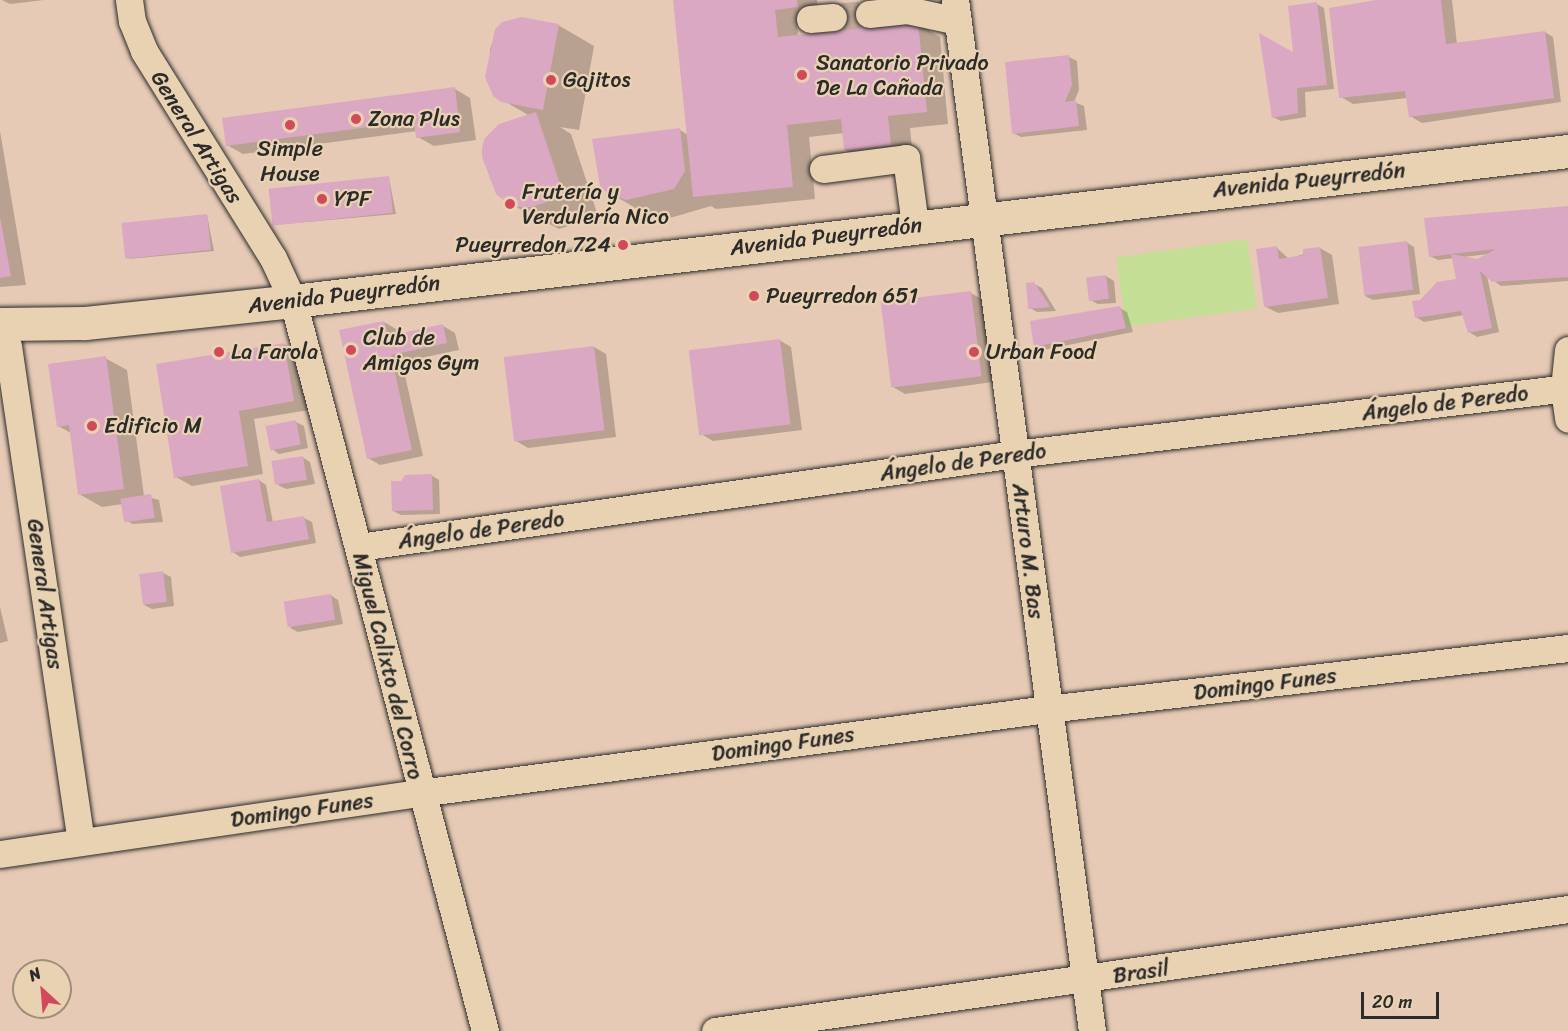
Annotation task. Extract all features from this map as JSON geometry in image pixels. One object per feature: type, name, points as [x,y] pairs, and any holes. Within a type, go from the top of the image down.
[{"type":"main road","name":"Avenida Pueyrredón","points":[[3,340],[84,323],[293,301],[982,217],[1568,151]]},
{"type":"street","name":"General Artigas","points":[[129,0],[132,21],[144,51],[273,258],[293,301]]},
{"type":"street","points":[[868,14],[907,10],[956,10]]},
{"type":"street","name":"Arturo M. Bas","points":[[956,10],[1047,709],[1092,1031]]},
{"type":"street","points":[[823,170],[906,158],[915,225]]},
{"type":"street","name":"Miguel Calixto del Corro","points":[[293,301],[359,547],[420,793],[485,1031]]},
{"type":"street","name":"General Artigas","points":[[3,340],[81,842]]},
{"type":"street","points":[[1568,350],[1566,389],[1568,419]]},
{"type":"street","name":"Ángelo de Peredo","points":[[359,547],[1015,454],[1566,389]]},
{"type":"street","name":"Domingo Funes","points":[[0,854],[420,793],[1047,709],[1568,648]]},
{"type":"street","name":"Brasil","points":[[715,1031],[1085,980],[1568,909]]},
{"type":"green space","points":[[1247,239],[1257,308],[1126,327],[1116,257]]},
{"type":"building","name":"Sanatorio Privado De La Cañada","points":[[673,0],[797,0],[798,7],[775,10],[778,37],[834,31],[832,7],[868,4],[870,27],[918,22],[927,112],[888,116],[891,145],[844,150],[841,119],[787,125],[793,187],[693,197]]},
{"type":"building","points":[[1376,0],[1441,0],[1446,44],[1545,31],[1554,98],[1409,117],[1405,91],[1339,98],[1329,8]]},
{"type":"building","points":[[1317,2],[1327,85],[1297,88],[1298,113],[1272,118],[1259,33],[1293,52],[1288,6]]},
{"type":"building","points":[[521,17],[559,24],[543,110],[501,102],[493,96],[485,77],[495,29],[502,22]]},
{"type":"building","points":[[1069,55],[1072,85],[1065,102],[1076,100],[1079,126],[1012,134],[1005,62]]},
{"type":"building","points":[[455,87],[460,132],[416,138],[414,121],[226,146],[222,118]]},
{"type":"building","points":[[536,112],[564,196],[532,207],[512,207],[496,194],[482,157],[482,147],[485,138],[499,124]]},
{"type":"building","points":[[680,128],[685,171],[674,189],[626,200],[607,193],[600,186],[592,139]]},
{"type":"building","points":[[389,176],[393,213],[273,225],[269,189]]},
{"type":"building","points":[[1568,206],[1568,277],[1492,282],[1480,271],[1492,328],[1468,333],[1461,311],[1415,318],[1412,301],[1420,300],[1437,282],[1456,279],[1451,254],[1429,257],[1424,218]],"holes":[[[1496,249],[1477,259],[1451,254]]]},
{"type":"building","points":[[207,214],[211,250],[125,259],[121,223]]},
{"type":"building","points":[[0,217],[11,276],[0,278]]},
{"type":"building","points":[[1407,241],[1413,290],[1364,296],[1358,247]]},
{"type":"building","points":[[1277,246],[1279,259],[1303,255],[1303,249],[1320,247],[1328,298],[1264,307],[1256,249]]},
{"type":"building","points":[[1106,275],[1109,299],[1089,301],[1086,277]]},
{"type":"building","points":[[1034,282],[1050,307],[1028,309],[1026,283]]},
{"type":"building","points":[[971,291],[981,376],[891,387],[881,302]]},
{"type":"building","points":[[1120,306],[1126,328],[1034,347],[1030,321]]},
{"type":"building","points":[[384,321],[388,336],[443,324],[447,343],[391,355],[412,450],[367,459],[339,330]]},
{"type":"building","points":[[780,339],[790,424],[699,436],[689,350]]},
{"type":"building","points":[[284,343],[294,401],[239,411],[248,466],[174,478],[156,364]]},
{"type":"building","points":[[594,346],[604,430],[514,441],[504,357]]},
{"type":"building","name":"Edificio M","points":[[106,356],[124,489],[78,495],[69,425],[57,427],[48,364]]},
{"type":"building","points":[[296,420],[301,445],[270,450],[266,426]]},
{"type":"building","points":[[303,456],[307,480],[275,485],[271,461]]},
{"type":"building","points":[[432,474],[433,510],[392,511],[391,481],[401,481],[405,475]]},
{"type":"building","points":[[259,479],[267,522],[304,516],[309,539],[231,553],[220,486]]},
{"type":"building","points":[[151,494],[155,518],[124,523],[120,499]]},
{"type":"building","points":[[163,571],[167,602],[143,605],[139,574]]},
{"type":"building","points":[[331,594],[335,620],[288,627],[284,602]]},
{"type":"tunnel","points":[[833,17],[869,14]]},
{"type":"place","name":"Sanatorio Privado De La Cañada","points":[[802,75]]},
{"type":"place","name":"Gajitos","points":[[551,80]]},
{"type":"place","name":"Zona Plus","points":[[356,119]]},
{"type":"place","name":"Simple House","points":[[290,125]]},
{"type":"place","name":"YPF","points":[[322,199]]},
{"type":"place","name":"Frutería y Verdulería Nico","points":[[510,204]]},
{"type":"place","name":"Pueyrredon 724","points":[[623,245]]},
{"type":"place","name":"Pueyrredon 651","points":[[754,296]]},
{"type":"place","name":"Club de Amigos Gym","points":[[351,350]]},
{"type":"place","name":"La Farola","points":[[219,352]]},
{"type":"place","name":"Urban Food","points":[[974,352]]},
{"type":"place","name":"Edificio M","points":[[92,426]]}]
